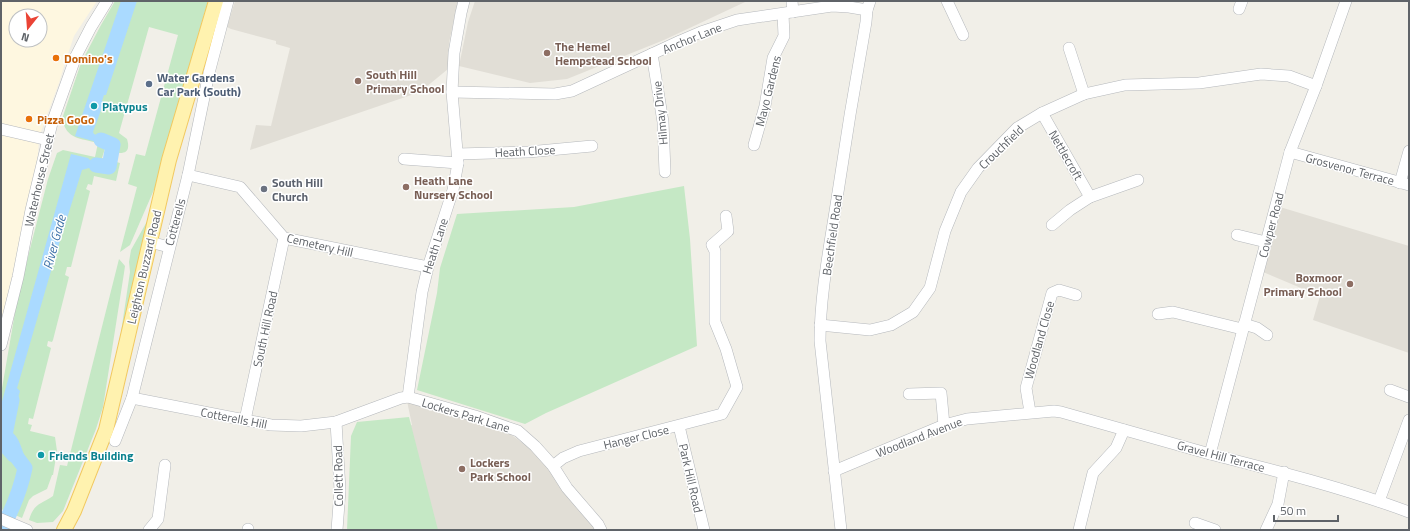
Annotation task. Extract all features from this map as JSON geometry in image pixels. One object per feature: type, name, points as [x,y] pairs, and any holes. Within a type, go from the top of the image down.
[{"type":"main road","name":"Leighton Buzzard Road","points":[[64,530],[74,511],[106,430],[169,160],[216,1]]},
{"type":"street","name":"Waterhouse Street","points":[[1,345],[4,323],[18,277],[31,210],[52,122],[76,56],[107,1]]},
{"type":"street","name":"Cotterells","points":[[115,440],[132,398],[188,175],[209,73],[228,1]]},
{"type":"street","name":"Heath Lane","points":[[408,397],[422,292],[428,267],[453,190],[458,159],[452,92],[454,53],[464,1]]},
{"type":"street","points":[[947,1],[962,35]]},
{"type":"street","name":"Cowper Road","points":[[1210,454],[1290,152],[1316,86],[1346,1]]},
{"type":"street","name":"Anchor Lane","points":[[452,92],[555,94],[572,91],[701,32],[737,20],[789,9],[832,6],[868,6]]},
{"type":"street","name":"Beechfield Road","points":[[841,530],[820,341],[820,326],[830,246],[852,98],[868,6]]},
{"type":"street","name":"Mayo Gardens","points":[[754,145],[765,106],[774,58],[784,36],[789,9]]},
{"type":"street","points":[[1068,48],[1084,94]]},
{"type":"street","name":"Hilmay Drive","points":[[652,54],[663,122],[665,172]]},
{"type":"street","name":"Crouchfield","points":[[820,326],[870,330],[891,325],[913,312],[930,288],[945,231],[961,192],[978,168],[1017,128],[1042,113],[1084,94],[1124,85],[1199,83],[1261,74],[1289,76],[1316,86]]},
{"type":"street","name":"Nettlecroft","points":[[1042,113],[1090,197]]},
{"type":"street","points":[[1,129],[48,140]]},
{"type":"street","name":"Heath Close","points":[[404,159],[458,159],[592,146]]},
{"type":"street","points":[[1405,184],[1409,151]]},
{"type":"street","name":"Grosvenor Terrace","points":[[1290,152],[1405,184]]},
{"type":"street","name":"Cemetery Hill","points":[[188,175],[240,187],[284,238],[428,267]]},
{"type":"street","points":[[1052,225],[1070,210],[1090,197],[1138,180]]},
{"type":"street","name":"Hanger Close","points":[[553,466],[563,458],[579,451],[722,414],[737,387],[726,349],[715,322],[715,251],[712,245],[728,231],[726,216]]},
{"type":"street","points":[[1237,235],[1266,242]]},
{"type":"street","name":"South Hill Road","points":[[245,420],[284,238]]},
{"type":"street","points":[[150,242],[169,247]]},
{"type":"street","name":"Woodland Close","points":[[1030,412],[1026,388],[1052,293],[1059,290],[1076,295]]},
{"type":"street","points":[[1158,314],[1173,312],[1257,328],[1267,335]]},
{"type":"street","points":[[1390,390],[1409,397]]},
{"type":"street","points":[[909,394],[941,393],[944,425]]},
{"type":"street","name":"Lockers Park Lane","points":[[336,422],[400,398],[408,397],[475,416],[518,431],[535,446],[553,466],[567,488],[598,524],[601,530]]},
{"type":"street","name":"Cotterells Hill","points":[[132,398],[271,425],[301,426],[336,422]]},
{"type":"street","name":"Woodland Avenue","points":[[834,471],[944,425],[968,418],[1030,412]]},
{"type":"street","name":"Gravel Hill Terrace","points":[[1030,412],[1061,412],[1210,454],[1284,472],[1379,501],[1409,512]]},
{"type":"street","points":[[1379,501],[1409,420]]},
{"type":"street","name":"Collett Road","points":[[336,422],[340,490],[336,530]]},
{"type":"street","name":"Park Hill Road","points":[[679,426],[704,530]]},
{"type":"street","points":[[1079,530],[1093,473],[1116,448],[1124,430]]},
{"type":"street","points":[[149,530],[158,519],[165,466]]},
{"type":"street","points":[[1266,530],[1278,504],[1284,472]]},
{"type":"street","points":[[1,520],[22,528]]},
{"type":"street","points":[[1195,523],[1215,530]]},
{"type":"shaded area","points":[[1,1],[97,1],[74,36],[59,83],[39,137],[38,154],[31,194],[1,324]]},
{"type":"shaded area","name":"South Hill Primary School","points":[[235,1],[458,1],[449,43],[448,69],[420,92],[250,150],[256,125],[271,126],[290,48],[276,44],[276,41],[227,27]]},
{"type":"shaded area","name":"The Hemel Hempstead School","points":[[475,1],[745,2],[664,40],[567,79],[530,83],[459,66],[468,22]]},
{"type":"shaded area","name":"Boxmoor Primary School","points":[[1280,207],[1409,246],[1409,353],[1313,320],[1320,296],[1263,272]]},
{"type":"shaded area","name":"Lockers Park School","points":[[407,401],[415,401],[506,431],[541,456],[595,530],[362,530],[401,428],[412,425]]},
{"type":"green space","points":[[115,1],[208,1],[156,185],[130,245],[120,252],[137,187],[128,184],[136,154],[145,156],[178,35],[149,27],[119,133],[127,139],[128,148],[124,152],[117,153],[109,151],[110,146],[106,145],[102,158],[120,163],[116,181],[94,176],[92,185],[88,184],[86,189],[90,191],[71,267],[67,267],[65,275],[69,277],[53,340],[52,342],[48,341],[47,346],[51,348],[33,419],[29,418],[28,424],[32,425],[30,431],[55,437],[57,451],[53,475],[47,489],[33,496],[29,500],[22,518],[1,509],[1,394],[17,301],[48,179],[57,153],[63,150],[95,157],[98,143],[80,139],[71,135],[64,126],[62,119],[81,63]]},
{"type":"green space","points":[[684,186],[690,239],[697,346],[546,413],[525,424],[417,390],[437,293],[440,268],[457,214],[574,207]]},
{"type":"green space","points":[[150,216],[120,339],[130,272],[129,262],[131,250]]},
{"type":"green space","points":[[119,259],[125,266],[103,407],[96,429],[63,511],[53,522],[37,523],[29,520],[33,510],[35,507],[53,496],[60,465],[67,466]]},
{"type":"green space","points":[[409,417],[438,530],[347,530],[351,436],[357,422]]},
{"type":"water","points":[[121,1],[137,1],[106,95],[104,95],[102,101],[104,102],[93,132],[94,134],[116,144],[114,152],[110,151],[111,146],[75,136]]},
{"type":"water","points":[[71,154],[88,158],[92,162],[107,165],[108,160],[113,161],[111,169],[96,166],[82,170],[52,263],[53,264],[17,388],[20,391],[17,411],[14,413],[10,411],[5,428],[13,433],[18,440],[29,464],[25,468],[9,461],[1,452],[1,405]]},
{"type":"waterway","name":"River Gade","points":[[96,165],[109,167],[113,145],[101,140]]},
{"type":"waterway","name":"River Gade","points":[[1,530],[16,500],[25,468],[4,440],[12,400]]},
{"type":"place","name":"The Hemel Hempstead School","points":[[547,53]]},
{"type":"place","name":"Domino's","points":[[56,58]]},
{"type":"place","name":"South Hill Primary School","points":[[358,81]]},
{"type":"place","name":"Water Gardens Car Park (South)","points":[[149,84]]},
{"type":"place","name":"Platypus","points":[[94,106]]},
{"type":"place","name":"Pizza GoGo","points":[[29,119]]},
{"type":"place","name":"Heath Lane Nursery School","points":[[406,187]]},
{"type":"place","name":"South Hill Church","points":[[264,189]]},
{"type":"place","name":"Boxmoor Primary School","points":[[1350,284]]},
{"type":"place","name":"Friends Building","points":[[41,455]]},
{"type":"place","name":"Lockers Park School","points":[[462,469]]}]
